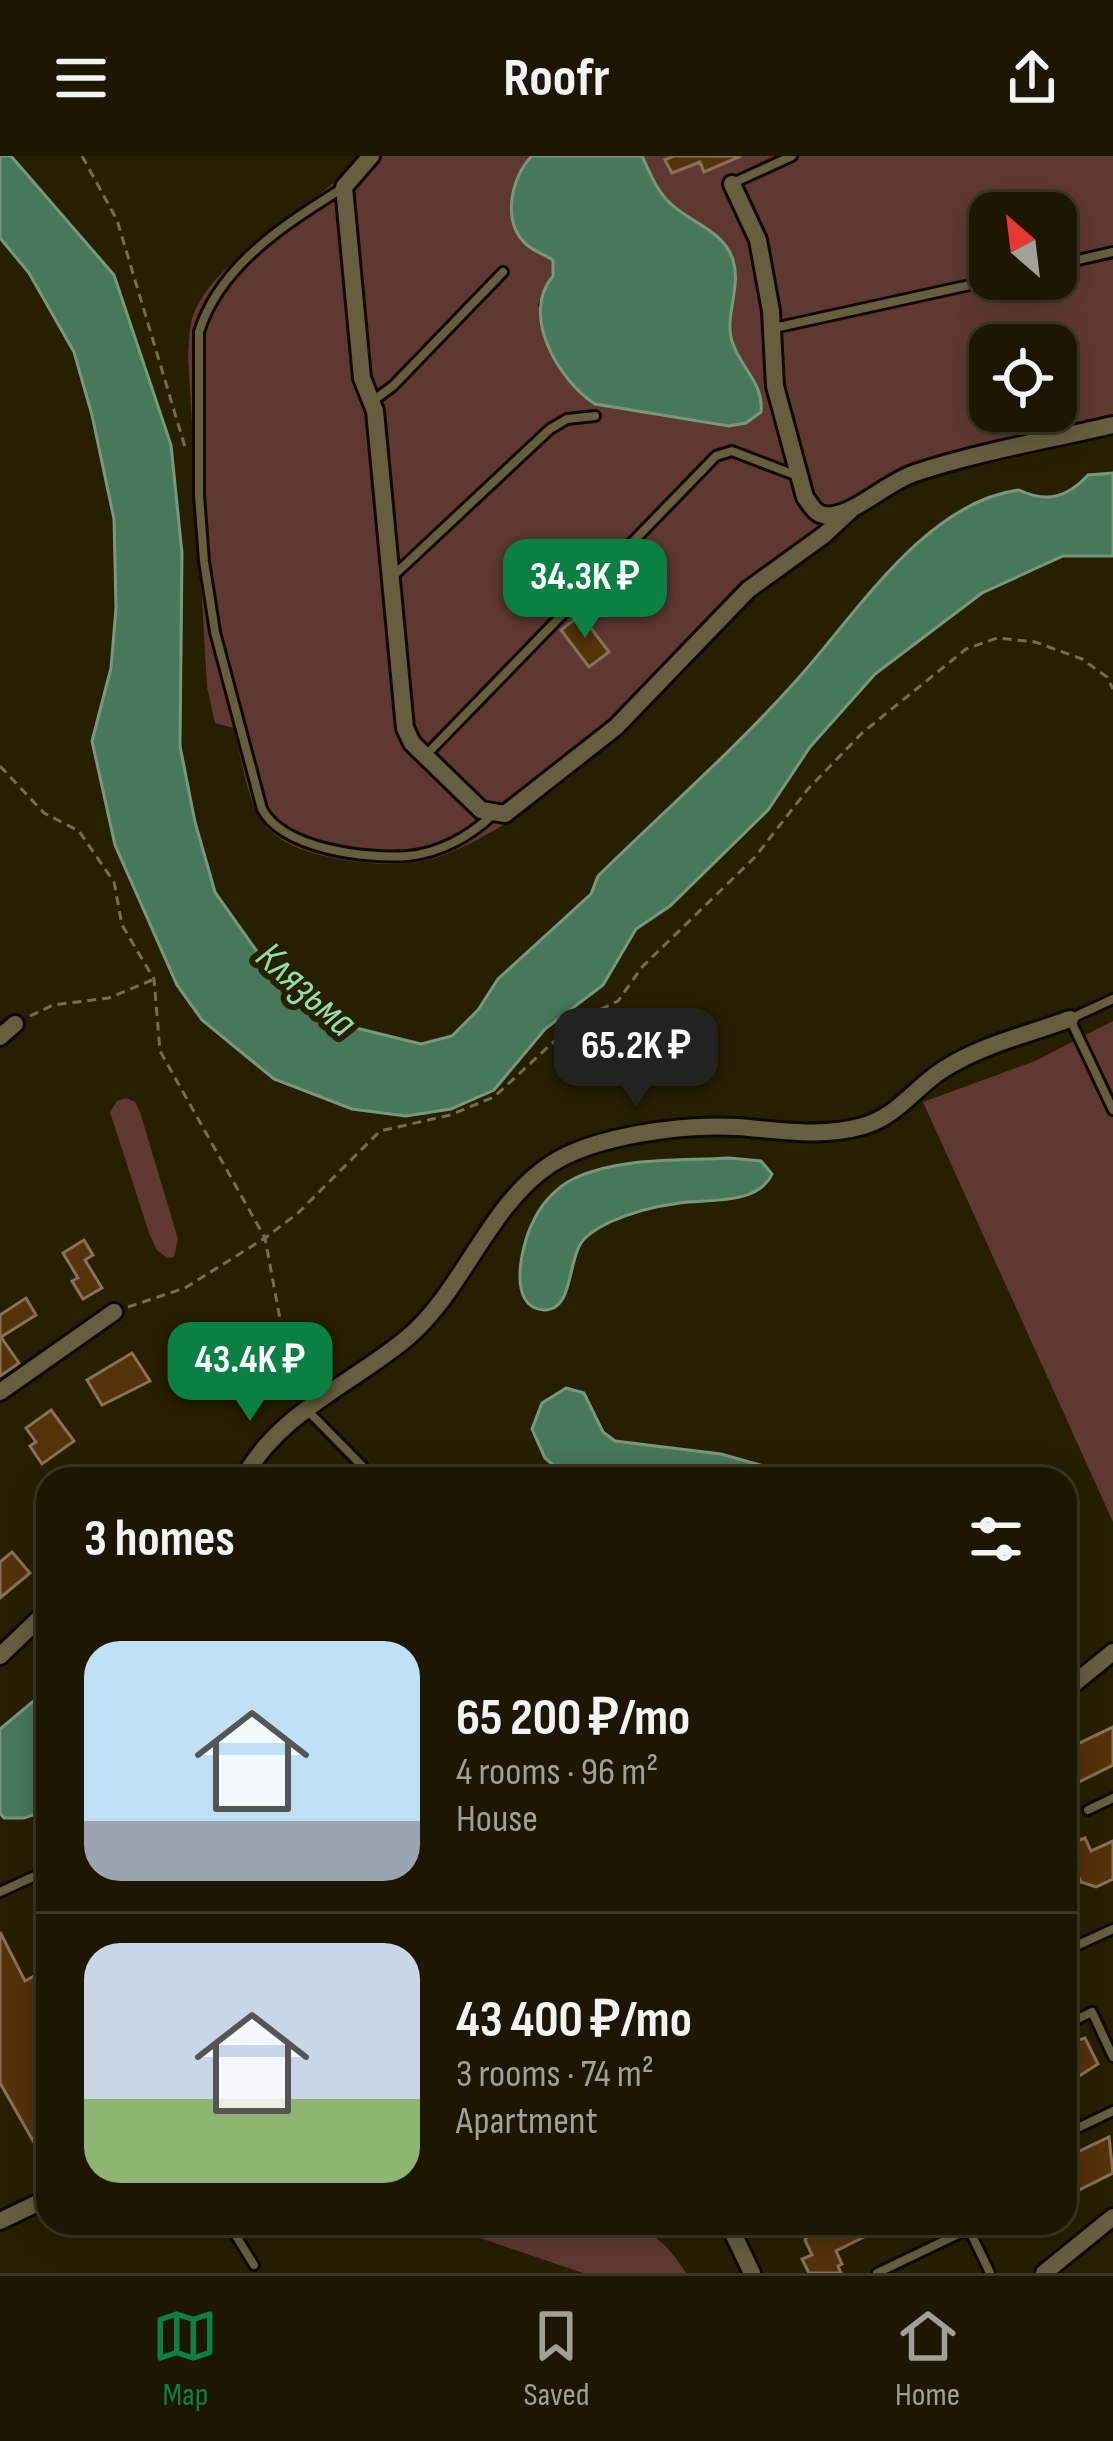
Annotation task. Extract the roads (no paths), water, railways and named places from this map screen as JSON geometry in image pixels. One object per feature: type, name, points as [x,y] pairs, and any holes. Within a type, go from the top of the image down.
[{"type":"street","points":[[371,156],[344,187],[362,378],[373,401],[405,728],[412,743],[481,810],[492,815],[505,814],[616,728],[748,590],[884,486],[917,472],[1113,424]]},
{"type":"street","points":[[732,184],[758,239],[772,328],[775,386],[799,475],[814,512],[828,517],[850,510]]},
{"type":"street","points":[[252,1467],[274,1436],[418,1328],[516,1196],[550,1165],[598,1144],[692,1127],[841,1132],[905,1105],[940,1071],[965,1058],[1070,1019]]},
{"type":"street","points":[[0,1037],[15,1024]]},
{"type":"street","points":[[0,1392],[114,1312]]},
{"type":"street","points":[[0,1655],[36,1621]]},
{"type":"street","points":[[1077,1680],[1113,1652]]},
{"type":"street","points":[[0,2221],[36,2204]]},
{"type":"street","points":[[1044,2273],[1113,2217]]},
{"type":"street","points":[[738,2235],[752,2273]]},
{"type":"lane","points":[[732,184],[792,156]]},
{"type":"lane","points":[[344,187],[254,250],[223,283],[207,307],[199,332],[200,495],[215,632],[262,808],[273,824],[297,839],[344,852],[408,856],[461,839],[492,815]]},
{"type":"lane","points":[[1077,260],[1113,252]]},
{"type":"lane","points":[[373,401],[503,272]]},
{"type":"lane","points":[[772,328],[969,285]]},
{"type":"lane","points":[[391,578],[550,429],[567,419],[595,416]]},
{"type":"lane","points":[[425,756],[716,456],[732,452],[799,475]]},
{"type":"lane","points":[[1113,999],[1070,1019],[1113,1110]]},
{"type":"lane","points":[[307,1409],[363,1467]]},
{"type":"lane","points":[[1088,1810],[1113,1798]]},
{"type":"lane","points":[[0,1892],[36,1876]]},
{"type":"lane","points":[[1077,1946],[1113,1929]]},
{"type":"lane","points":[[1077,2019],[1092,2012],[1113,2057]]},
{"type":"lane","points":[[1077,2128],[1113,2111]]},
{"type":"lane","points":[[235,2235],[254,2266]]},
{"type":"lane","points":[[877,2273],[950,2235]]},
{"type":"lane","points":[[971,2235],[990,2273]]},
{"type":"water label","name":"Клязьма","points":[[306,990]]}]
